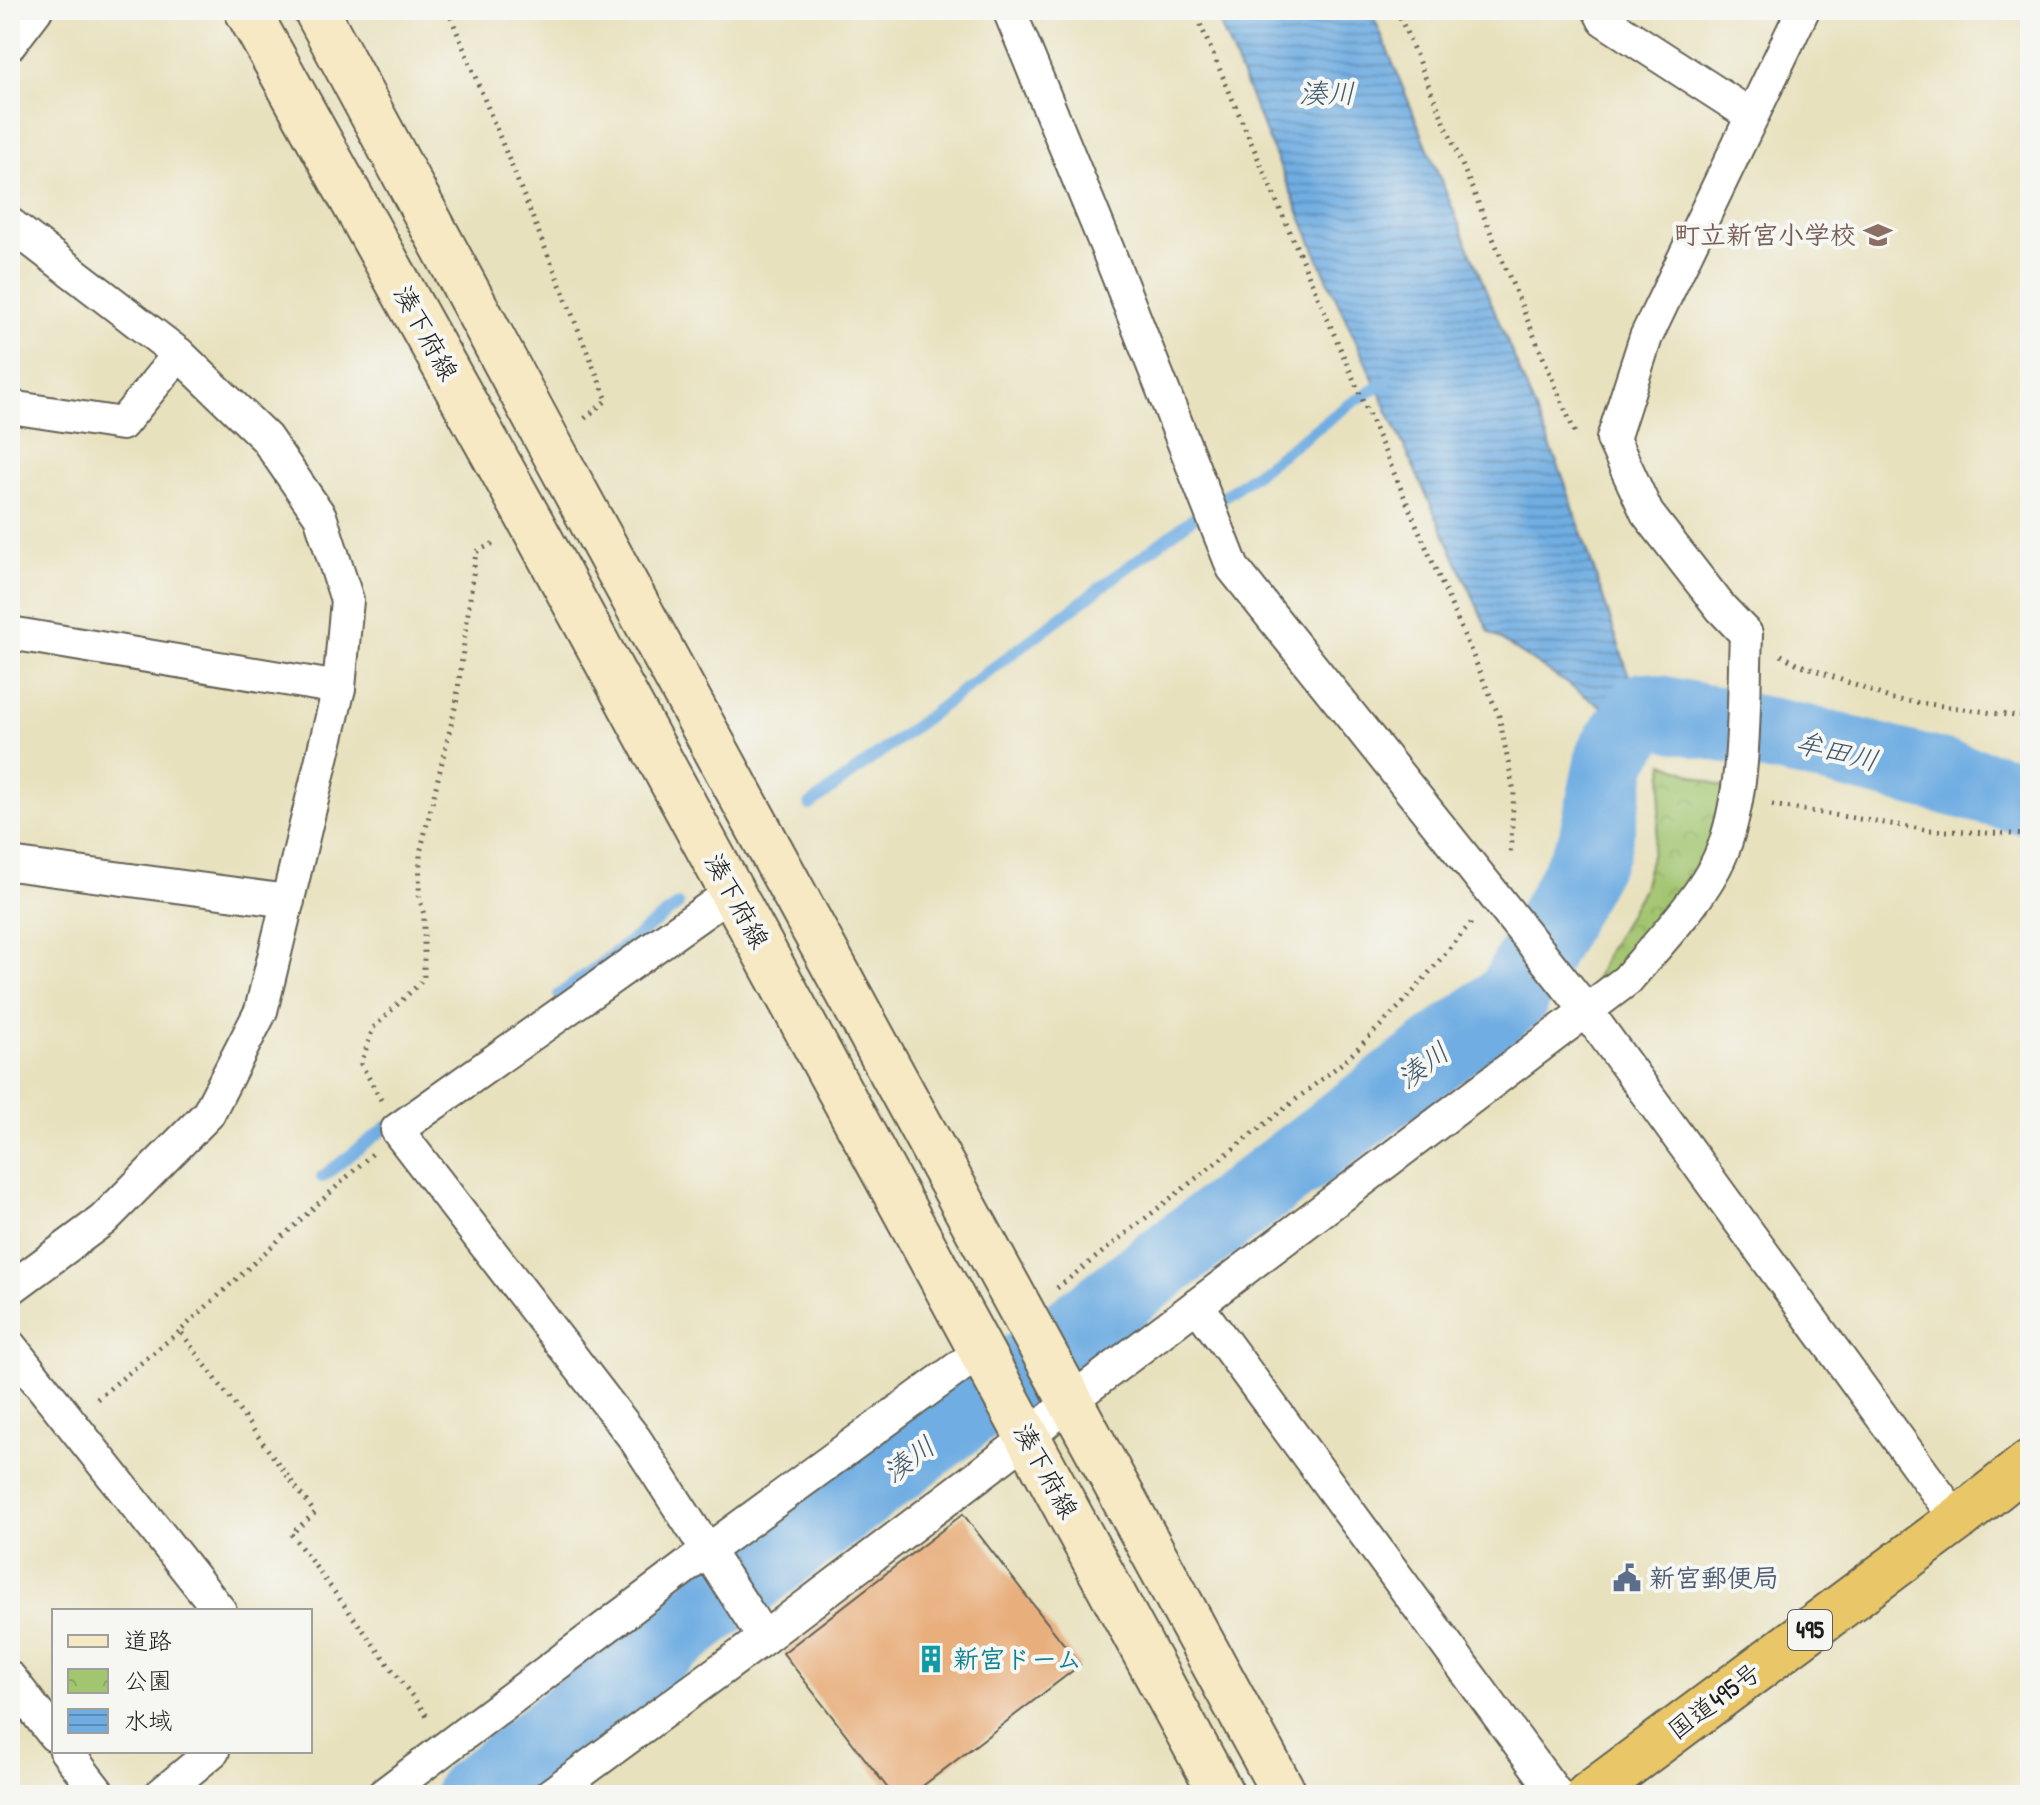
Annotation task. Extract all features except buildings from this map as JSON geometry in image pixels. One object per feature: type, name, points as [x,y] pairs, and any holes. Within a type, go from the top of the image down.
[{"type":"highway","name":"国道495号","points":[[1588,1795],[2030,1462]]},
{"type":"main road","name":"湊下府線","points":[[247,10],[532,524],[1222,1795]]},
{"type":"main road","name":"湊下府線","points":[[316,10],[1285,1795]]},
{"type":"street","points":[[10,44],[36,10]]},
{"type":"street","points":[[1009,10],[1233,568],[1578,1001],[1957,1520]]},
{"type":"street","points":[[1599,10],[1604,20],[1752,116]]},
{"type":"street","points":[[550,1795],[1028,1438],[1070,1401],[1197,1305],[1578,1001],[1627,980],[1691,904],[1723,848],[1737,793],[1746,647],[1721,608],[1647,513],[1613,439],[1646,337],[1803,10]]},
{"type":"street","points":[[10,224],[179,354],[266,438],[320,516],[347,600],[339,688],[261,1011],[208,1114],[103,1220],[10,1289]]},
{"type":"street","points":[[10,407],[122,424],[179,354]]},
{"type":"street","points":[[10,633],[339,688]]},
{"type":"street","points":[[10,864],[288,901]]},
{"type":"street","points":[[732,892],[397,1130],[635,1439],[764,1638]]},
{"type":"street","points":[[1197,1305],[1557,1795]]},
{"type":"street","points":[[10,1346],[218,1609]]},
{"type":"street","points":[[383,1795],[707,1551],[981,1351]]},
{"type":"street","points":[[10,1678],[52,1732]]},
{"type":"street","points":[[68,1753],[100,1795]]},
{"type":"street","points":[[160,1795],[211,1753]]},
{"type":"path","points":[[448,10],[607,400],[551,447]]},
{"type":"path","points":[[1024,1314],[1346,1060],[1406,1000],[1497,898],[1509,859],[1514,792],[1499,716],[1194,10]]},
{"type":"path","points":[[1397,10],[1578,440],[1613,439]]},
{"type":"path","points":[[69,1421],[180,1331],[397,1130],[361,1064],[373,1028],[424,979],[420,853],[456,704],[476,552],[532,524]]},
{"type":"path","points":[[1746,647],[1892,699],[2030,718]]},
{"type":"path","points":[[1737,793],[1820,815],[1928,830],[2030,835]]},
{"type":"path","points":[[180,1331],[315,1513],[291,1534],[449,1745]]},
{"type":"green space","points":[[1664,763],[1725,788],[1714,843],[1645,951],[1590,992],[1606,954],[1643,889],[1658,826]]},
{"type":"water","name":"湊川","points":[[1214,10],[1371,10],[1563,477],[1650,739],[1489,632],[1326,276]]},
{"type":"waterway","points":[[1225,496],[1347,406],[1389,380]]},
{"type":"waterway","points":[[810,805],[1200,513]]},
{"type":"waterway","name":"牟田川","points":[[1644,709],[1806,742],[2030,799]]},
{"type":"waterway","name":"湊川","points":[[471,1795],[724,1597],[1513,996],[1594,846],[1613,754],[1644,709]]},
{"type":"waterway","points":[[559,995],[678,905]]},
{"type":"waterway","points":[[322,1177],[392,1123]]},
{"type":"place","name":"町立新宮小学校","points":[[1878,235]]},
{"type":"place","name":"新宮郵便局","points":[[1627,1578]]},
{"type":"place","name":"新宮ドーム","points":[[931,1659]]}]
